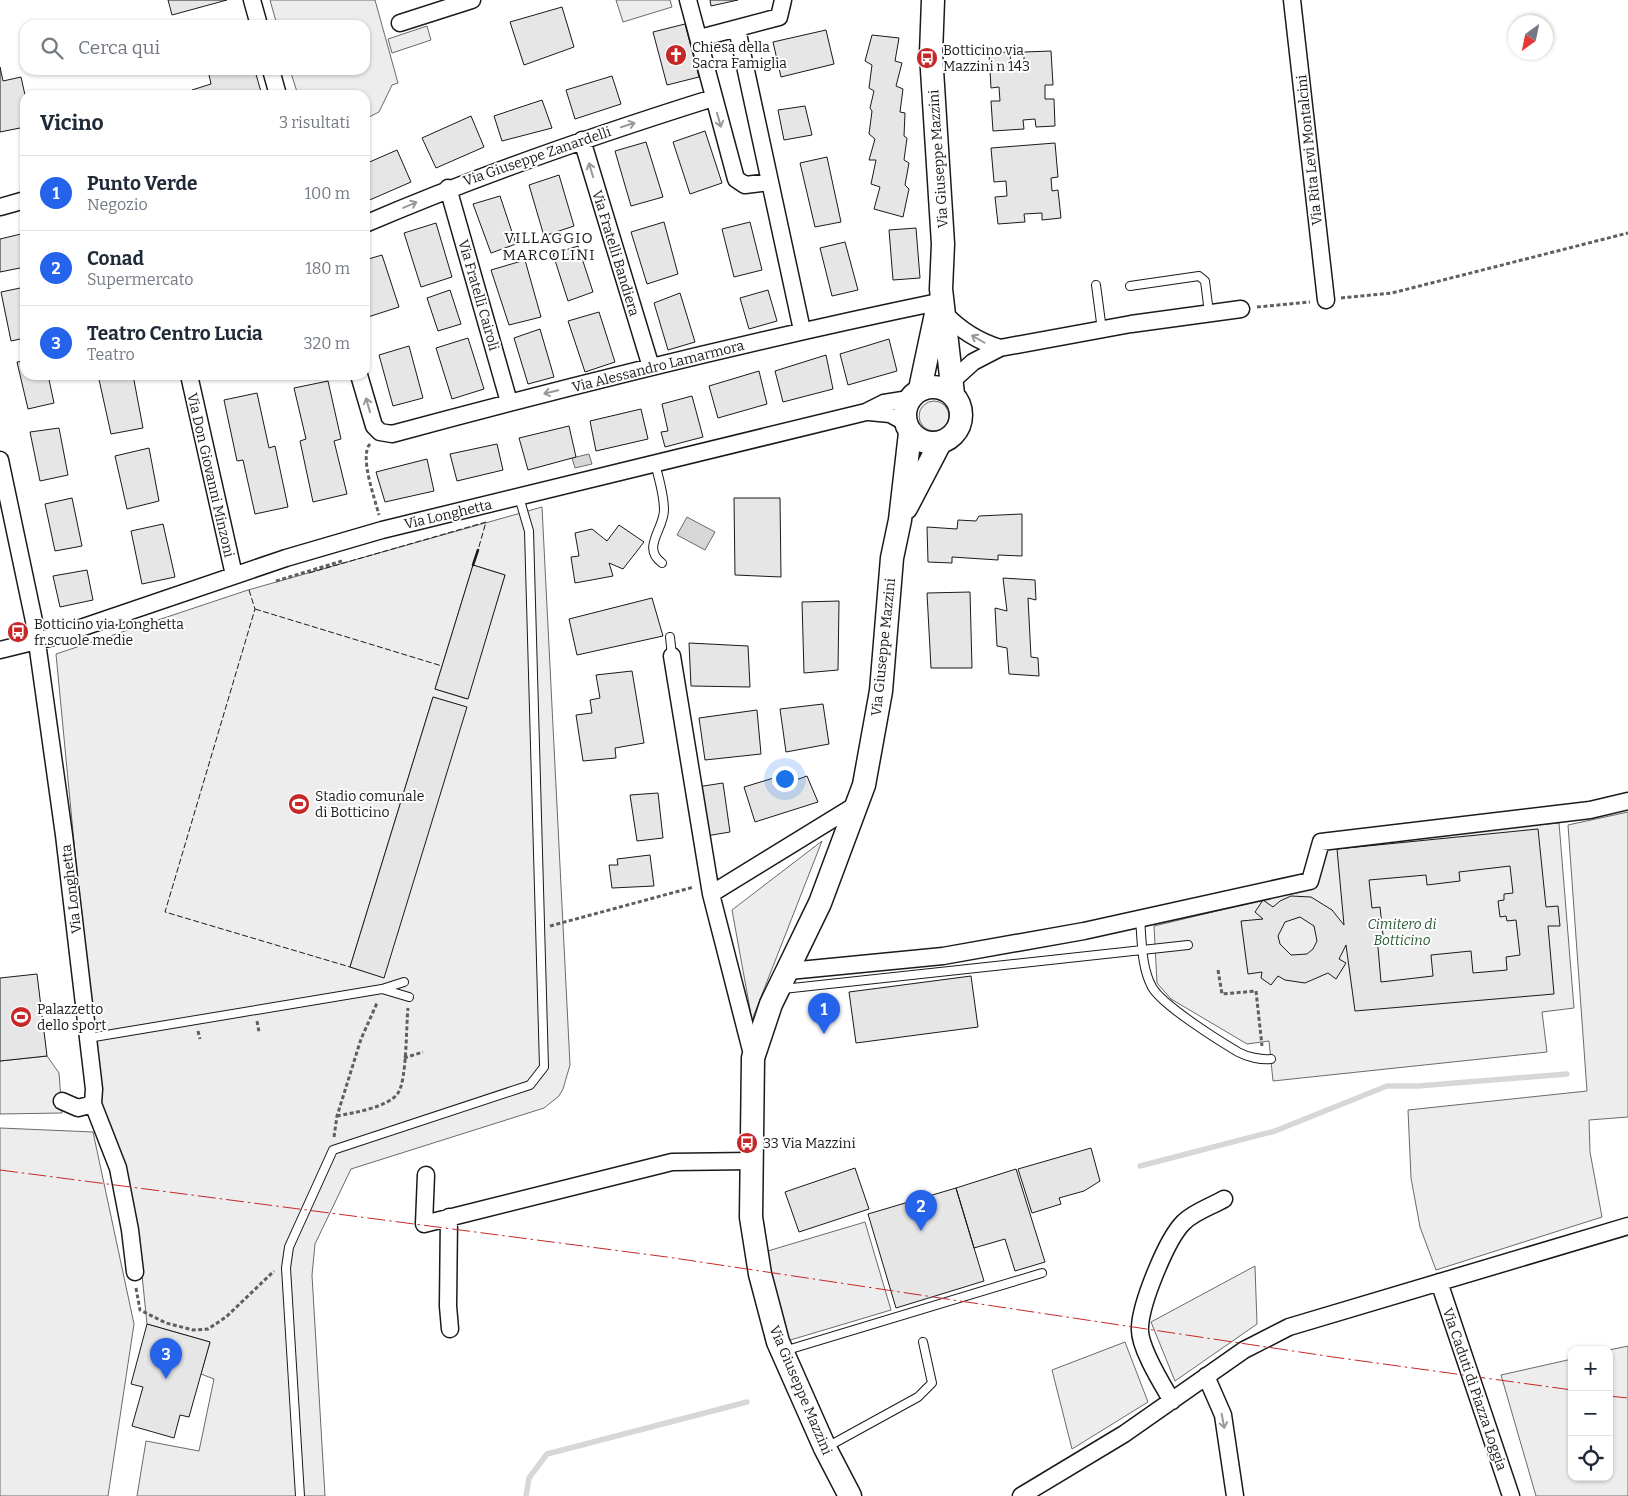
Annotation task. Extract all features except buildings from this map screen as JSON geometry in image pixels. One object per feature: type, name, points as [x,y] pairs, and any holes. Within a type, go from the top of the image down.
[{"type":"street","points":[[252,0],[258,20]]},
{"type":"street","points":[[400,23],[472,0]]},
{"type":"street","points":[[688,0],[700,38],[713,98],[736,179],[744,185],[770,182]]},
{"type":"street","points":[[700,38],[779,17],[783,0]]},
{"type":"street","name":"Via Giuseppe Mazzini","points":[[900,520],[940,443],[951,438],[959,428],[962,415],[952,388],[941,301],[943,244],[931,54],[933,0]]},
{"type":"street","name":"Via Rita Levi Montalcini","points":[[1292,0],[1326,300]]},
{"type":"street","points":[[737,29],[802,330]]},
{"type":"street","points":[[273,75],[277,90]]},
{"type":"street","name":"Via Giuseppe Zanardelli","points":[[370,222],[448,188],[582,140],[713,98]]},
{"type":"street","name":"Via Fratelli Bandiera","points":[[582,140],[651,367]]},
{"type":"street","name":"Via Fratelli Cairoli","points":[[448,188],[510,402]]},
{"type":"street","points":[[0,207],[20,201]]},
{"type":"street","points":[[941,301],[954,324],[983,343],[1000,348]]},
{"type":"street","name":"Via Giuseppe Mazzini","points":[[753,1058],[771,1004],[820,903],[859,803],[881,690],[892,558],[900,520],[908,427],[904,410],[915,394],[941,301]]},
{"type":"street","name":"Via Alessandro Lamarmora","points":[[380,432],[392,434],[510,402],[802,330],[941,301]]},
{"type":"street","points":[[915,394],[932,386],[945,389],[952,388],[973,362],[1000,348],[1241,309]]},
{"type":"street","name":"Via Don Giovanni Minzoni","points":[[190,380],[234,575]]},
{"type":"street","points":[[360,380],[374,426],[380,432]]},
{"type":"street","name":"Via Longhetta","points":[[0,650],[36,642],[234,575],[382,530],[866,412],[884,403],[915,394]]},
{"type":"street","name":"Via Longhetta","points":[[866,412],[890,414],[908,427]]},
{"type":"street","points":[[908,427],[919,440],[929,444],[940,443]]},
{"type":"street","points":[[0,460],[34,621],[36,642]]},
{"type":"street","name":"Via Longhetta","points":[[36,642],[64,835],[94,1089],[93,1104]]},
{"type":"street","name":"Via Giuseppe Mazzini","points":[[672,656],[710,888],[753,1058],[751,1217],[763,1273],[777,1322],[782,1352],[825,1448],[850,1496]]},
{"type":"street","points":[[783,980],[943,956],[1084,931],[1310,881],[1321,842],[1590,810],[1628,801]]},
{"type":"street","points":[[710,888],[859,803]]},
{"type":"street","points":[[62,1101],[78,1108],[93,1104],[118,1168],[130,1230],[134,1272]]},
{"type":"street","points":[[426,1175],[424,1224],[672,1162],[752,1161]]},
{"type":"street","points":[[1172,1400],[1150,1362],[1139,1328],[1143,1312],[1150,1288],[1170,1240],[1184,1221],[1224,1199]]},
{"type":"street","points":[[449,1218],[448,1306],[450,1329]]},
{"type":"street","points":[[1021,1496],[1124,1434],[1244,1350],[1288,1327],[1628,1226]]},
{"type":"street","name":"Via Caduti di Piazza Loggia","points":[[1439,1282],[1511,1496]]},
{"type":"street","points":[[1206,1376],[1223,1415],[1235,1496]]},
{"type":"lane","points":[[1130,286],[1199,276],[1205,280],[1209,314]]},
{"type":"lane","points":[[1096,285],[1102,330]]},
{"type":"lane","points":[[655,464],[664,510],[663,522],[653,547],[654,554],[662,563]]},
{"type":"lane","points":[[300,1496],[286,1268],[289,1246],[333,1150],[530,1085],[538,1078],[544,1067],[537,941],[540,929],[530,717],[529,531],[519,497]]},
{"type":"lane","points":[[670,637],[672,656]]},
{"type":"lane","points":[[1140,919],[1143,950],[1152,987],[1167,1003],[1239,1052],[1267,1060]]},
{"type":"lane","points":[[783,980],[1188,945]]},
{"type":"lane","points":[[88,1038],[382,988],[406,992]]},
{"type":"lane","points":[[382,988],[406,992]]},
{"type":"lane","points":[[782,1352],[1042,1273]]},
{"type":"lane","points":[[868,1317],[870,1325]]},
{"type":"lane","points":[[825,1448],[918,1397],[932,1383],[922,1342]]},
{"type":"path","points":[[1241,309],[1392,293],[1628,233]]},
{"type":"path","points":[[380,432],[366,448],[365,459],[382,530]]},
{"type":"path","points":[[268,584],[343,561]]},
{"type":"path","points":[[540,929],[710,888]]},
{"type":"path","points":[[1218,970],[1222,994],[1256,991],[1267,1060]]},
{"type":"path","points":[[333,1150],[337,1116],[361,1039],[382,988]]},
{"type":"path","points":[[337,1116],[382,1105],[398,1093],[404,1075],[408,1006],[406,992]]},
{"type":"path","points":[[404,1058],[422,1052]]},
{"type":"path","points":[[134,1272],[140,1310],[156,1320],[193,1330],[208,1329],[226,1317],[271,1272],[286,1268]]},
{"type":"shaded area","points":[[270,0],[375,0],[398,83],[392,85],[379,112],[370,116],[370,90],[296,90],[292,75],[370,75],[370,20],[276,20]]},
{"type":"shaded area","points":[[616,0],[670,0],[672,7],[623,22]]},
{"type":"shaded area","points":[[427,26],[431,40],[392,53],[388,39]]},
{"type":"shaded area","points":[[934,401],[945,405],[949,416],[945,427],[934,431],[923,427],[919,416],[923,405]]},
{"type":"shaded area","points":[[589,454],[592,464],[575,468],[572,458]]},
{"type":"shaded area","points":[[542,507],[570,1065],[559,1096],[544,1108],[351,1169],[315,1244],[312,1275],[325,1496],[137,1496],[146,1441],[199,1451],[214,1379],[201,1374],[210,1342],[147,1324],[141,1265],[99,1104],[56,654],[248,590]],"holes":[[[473,565],[505,575],[467,699],[435,689]],[[433,697],[466,707],[383,977],[350,967]]]},
{"type":"shaded area","points":[[687,517],[715,532],[705,550],[677,535]]},
{"type":"shaded area","points":[[1628,812],[1628,1117],[1589,1120],[1590,1152],[1602,1217],[1436,1270],[1420,1227],[1411,1178],[1408,1110],[1587,1091],[1568,825]]},
{"type":"shaded area","name":"Cimitero di Botticino","points":[[1559,823],[1574,1008],[1542,1012],[1547,1052],[1273,1081],[1269,1041],[1247,1044],[1171,999],[1157,983],[1154,926],[1313,888],[1325,844]]},
{"type":"shaded area","points":[[822,841],[752,1020],[732,910]]},
{"type":"shaded area","points":[[47,1056],[59,1073],[62,1113],[0,1114],[0,1061]]},
{"type":"shaded area","points":[[0,1128],[93,1132],[134,1324],[108,1496],[0,1496]]},
{"type":"shaded area","points":[[865,1222],[891,1310],[787,1341],[761,1253]]},
{"type":"shaded area","points":[[1255,1266],[1257,1324],[1175,1381],[1151,1322]]},
{"type":"shaded area","points":[[1125,1342],[1148,1402],[1072,1449],[1052,1370]]},
{"type":"shaded area","points":[[1628,1346],[1628,1496],[1536,1496],[1501,1375],[1568,1360],[1568,1481],[1613,1481],[1613,1349]]},
{"type":"waterway","points":[[1140,1166],[1275,1131],[1387,1086],[1418,1086],[1567,1074]]},
{"type":"waterway","points":[[526,1496],[529,1478],[547,1454],[747,1402]]},
{"type":"fence","points":[[309,573],[486,522],[478,550]]},
{"type":"fence","points":[[249,590],[255,609],[165,912],[350,967]]},
{"type":"fence","points":[[255,609],[442,666]]},
{"type":"wall","points":[[473,565],[478,550]]},
{"type":"power","points":[[0,1170],[667,1257],[1333,1357],[1568,1389]]},
{"type":"power","points":[[1613,1396],[1628,1398]]},
{"type":"place","name":"Chiesa della Sacra Famiglia","points":[[676,55]]},
{"type":"place","name":"Botticino via Mazzini n 143","points":[[927,58]]},
{"type":"place","name":"Botticino via Longhetta fr.scuole medie","points":[[18,632]]},
{"type":"place","name":"Stadio comunale di Botticino","points":[[299,804]]},
{"type":"place","name":"Palazzetto dello sport","points":[[21,1017]]},
{"type":"place","name":"Punto Verde","points":[[824,1034]]},
{"type":"place","name":"33 Via Mazzini","points":[[747,1143]]},
{"type":"place","name":"Conad","points":[[921,1231]]},
{"type":"place","name":"Teatro Centro Lucia","points":[[166,1379]]},
{"type":"district","name":"VILLAGGIO MARCOLINI","points":[[549,246]]}]
